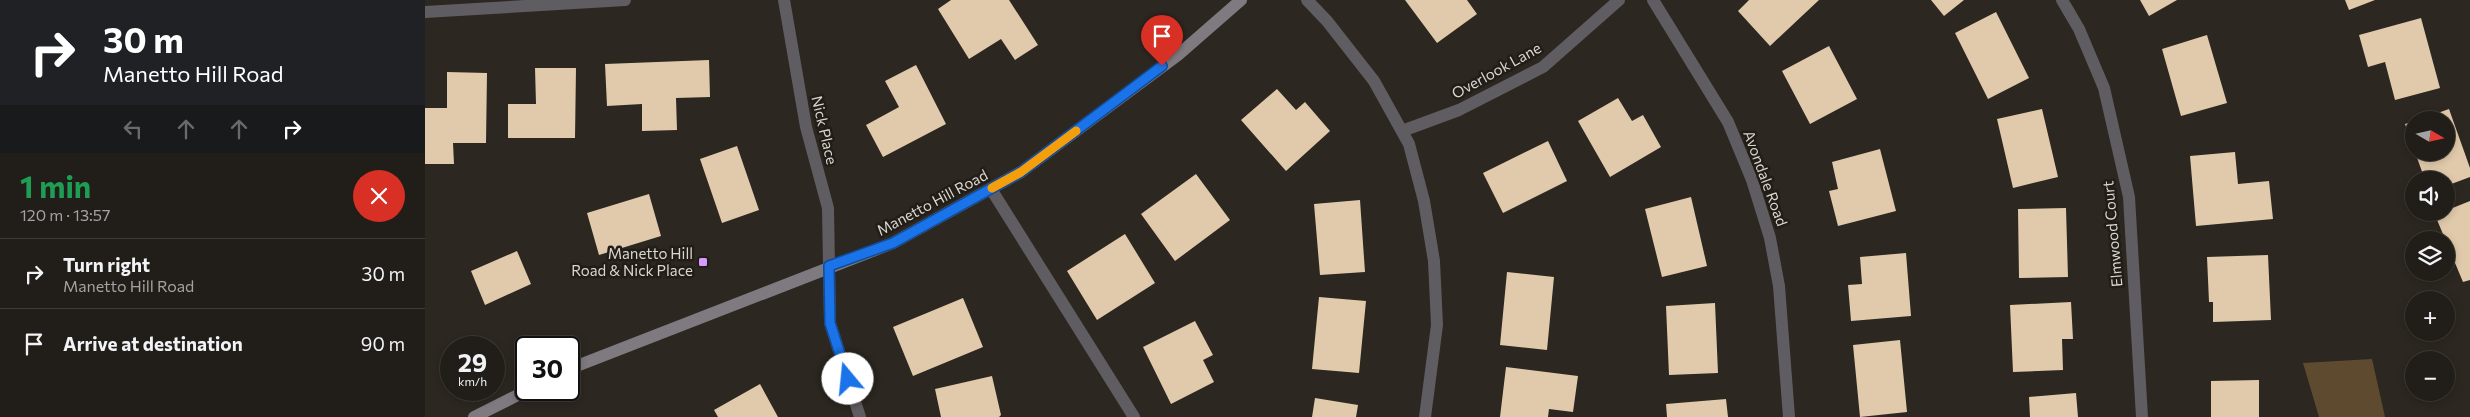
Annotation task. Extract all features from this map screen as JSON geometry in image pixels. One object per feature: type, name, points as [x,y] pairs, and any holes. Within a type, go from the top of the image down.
[{"type":"main road","name":"Manetto Hill Road","points":[[580,365],[829,266],[893,243],[991,189],[1021,172],[1178,55],[1241,0]]},
{"type":"main road","points":[[474,417],[515,396]]},
{"type":"street","points":[[425,12],[625,0]]},
{"type":"street","name":"Nick Place","points":[[785,0],[806,127],[828,208],[830,323],[860,417]]},
{"type":"street","points":[[1307,0],[1327,21],[1374,81],[1409,144],[1424,201],[1434,261],[1437,325],[1425,417]]},
{"type":"street","name":"Overlook Lane","points":[[1402,131],[1459,110],[1543,67],[1619,0]]},
{"type":"street","name":"Avondale Road","points":[[1653,0],[1727,122],[1753,180],[1770,238],[1779,286],[1789,417]]},
{"type":"street","name":"Elmwood Court","points":[[2062,0],[2079,29],[2104,88],[2129,196],[2142,417]]},
{"type":"street","points":[[991,189],[1134,417]]},
{"type":"shaded area","points":[[2372,359],[2385,417],[2319,417],[2303,363]]},
{"type":"building","points":[[951,0],[1009,0],[1038,45],[1015,60],[1001,39],[969,59],[938,9]]},
{"type":"building","points":[[1405,0],[1467,0],[1477,14],[1437,43]]},
{"type":"building","points":[[1749,0],[1819,0],[1770,46],[1738,11]]},
{"type":"building","points":[[1931,0],[1964,0],[1944,16]]},
{"type":"building","points":[[2140,0],[2177,0],[2149,16]]},
{"type":"building","points":[[2345,0],[2375,0],[2349,10]]},
{"type":"building","points":[[1996,12],[2029,78],[1988,99],[1955,33]]},
{"type":"building","points":[[2421,18],[2440,88],[2395,100],[2385,62],[2368,67],[2359,35]]},
{"type":"building","points":[[2207,35],[2227,103],[2181,116],[2162,49]]},
{"type":"building","points":[[1829,46],[1857,99],[1810,124],[1782,71]]},
{"type":"building","points":[[709,60],[710,97],[676,98],[677,130],[642,131],[642,104],[607,106],[605,64]]},
{"type":"building","points":[[916,65],[946,124],[883,157],[866,125],[899,107],[885,81]]},
{"type":"building","points":[[535,68],[576,68],[575,138],[508,138],[508,104],[536,104]]},
{"type":"building","points":[[447,72],[487,73],[486,143],[453,143],[454,164],[425,164],[425,108],[447,108]]},
{"type":"building","points":[[1277,89],[1296,110],[1305,102],[1330,131],[1286,171],[1241,120]]},
{"type":"building","points":[[1618,98],[1632,121],[1643,115],[1661,147],[1610,177],[1578,121]]},
{"type":"building","points":[[2042,109],[2058,177],[2013,188],[1997,119]]},
{"type":"building","points":[[2455,126],[2470,168],[2470,177],[2455,183],[2455,171],[2422,171],[2418,161],[2455,161]]},
{"type":"building","points":[[1548,141],[1567,181],[1503,213],[1483,173]]},
{"type":"building","points":[[737,146],[759,210],[722,223],[700,159]]},
{"type":"building","points":[[1880,149],[1896,211],[1838,226],[1829,191],[1838,189],[1832,162]]},
{"type":"building","points":[[2235,152],[2238,184],[2269,181],[2273,219],[2196,226],[2190,156]]},
{"type":"building","points":[[1196,174],[1230,220],[1175,261],[1141,214]]},
{"type":"building","points":[[649,194],[661,236],[599,255],[587,213]]},
{"type":"building","points":[[1691,197],[1707,266],[1662,277],[1645,209]]},
{"type":"building","points":[[1360,200],[1365,272],[1320,275],[1314,204]]},
{"type":"building","points":[[2470,201],[2470,280],[2463,282],[2455,263],[2455,231],[2442,231],[2438,221],[2455,221],[2455,207]]},
{"type":"building","points":[[2066,208],[2068,277],[2019,278],[2018,209]]},
{"type":"building","points":[[1125,234],[1155,283],[1097,320],[1067,271]]},
{"type":"building","points":[[517,251],[531,284],[485,305],[471,271]]},
{"type":"building","points":[[1906,253],[1911,316],[1851,321],[1848,285],[1862,284],[1860,257]]},
{"type":"building","points":[[2268,255],[2271,320],[2213,322],[2213,302],[2209,302],[2207,257]]},
{"type":"building","points":[[1507,272],[1554,277],[1547,350],[1500,345]]},
{"type":"building","points":[[1319,297],[1366,301],[1359,373],[1312,369]]},
{"type":"building","points":[[963,298],[983,347],[913,376],[893,327]]},
{"type":"building","points":[[2071,302],[2073,339],[2062,339],[2063,370],[2013,372],[2010,305]]},
{"type":"building","points":[[1715,303],[1718,373],[1669,375],[1666,306]]},
{"type":"building","points":[[1195,321],[1213,355],[1203,360],[1214,382],[1171,404],[1143,347]]},
{"type":"building","points":[[1900,340],[1907,412],[1860,417],[1853,345]]},
{"type":"building","points":[[1506,367],[1578,376],[1573,412],[1549,409],[1548,417],[1500,417]]},
{"type":"building","points":[[992,376],[1001,415],[999,417],[941,417],[935,389]]},
{"type":"building","points":[[2259,380],[2259,417],[2211,417],[2211,381]]},
{"type":"building","points":[[760,384],[778,417],[718,417],[714,410]]},
{"type":"building","points":[[2076,393],[2078,417],[2030,417],[2029,397]]},
{"type":"building","points":[[1315,398],[1358,405],[1356,417],[1312,417]]},
{"type":"building","points":[[1726,399],[1728,417],[1667,417],[1666,404]]},
{"type":"slow traffic","points":[[992,188],[1021,172],[1076,131]]},
{"type":"place","name":"Manetto Hill Road & Nick Place","points":[[703,262]]},
{"type":"route","points":[[848,379],[830,323],[829,266],[893,243],[1021,172],[1162,66]]}]
